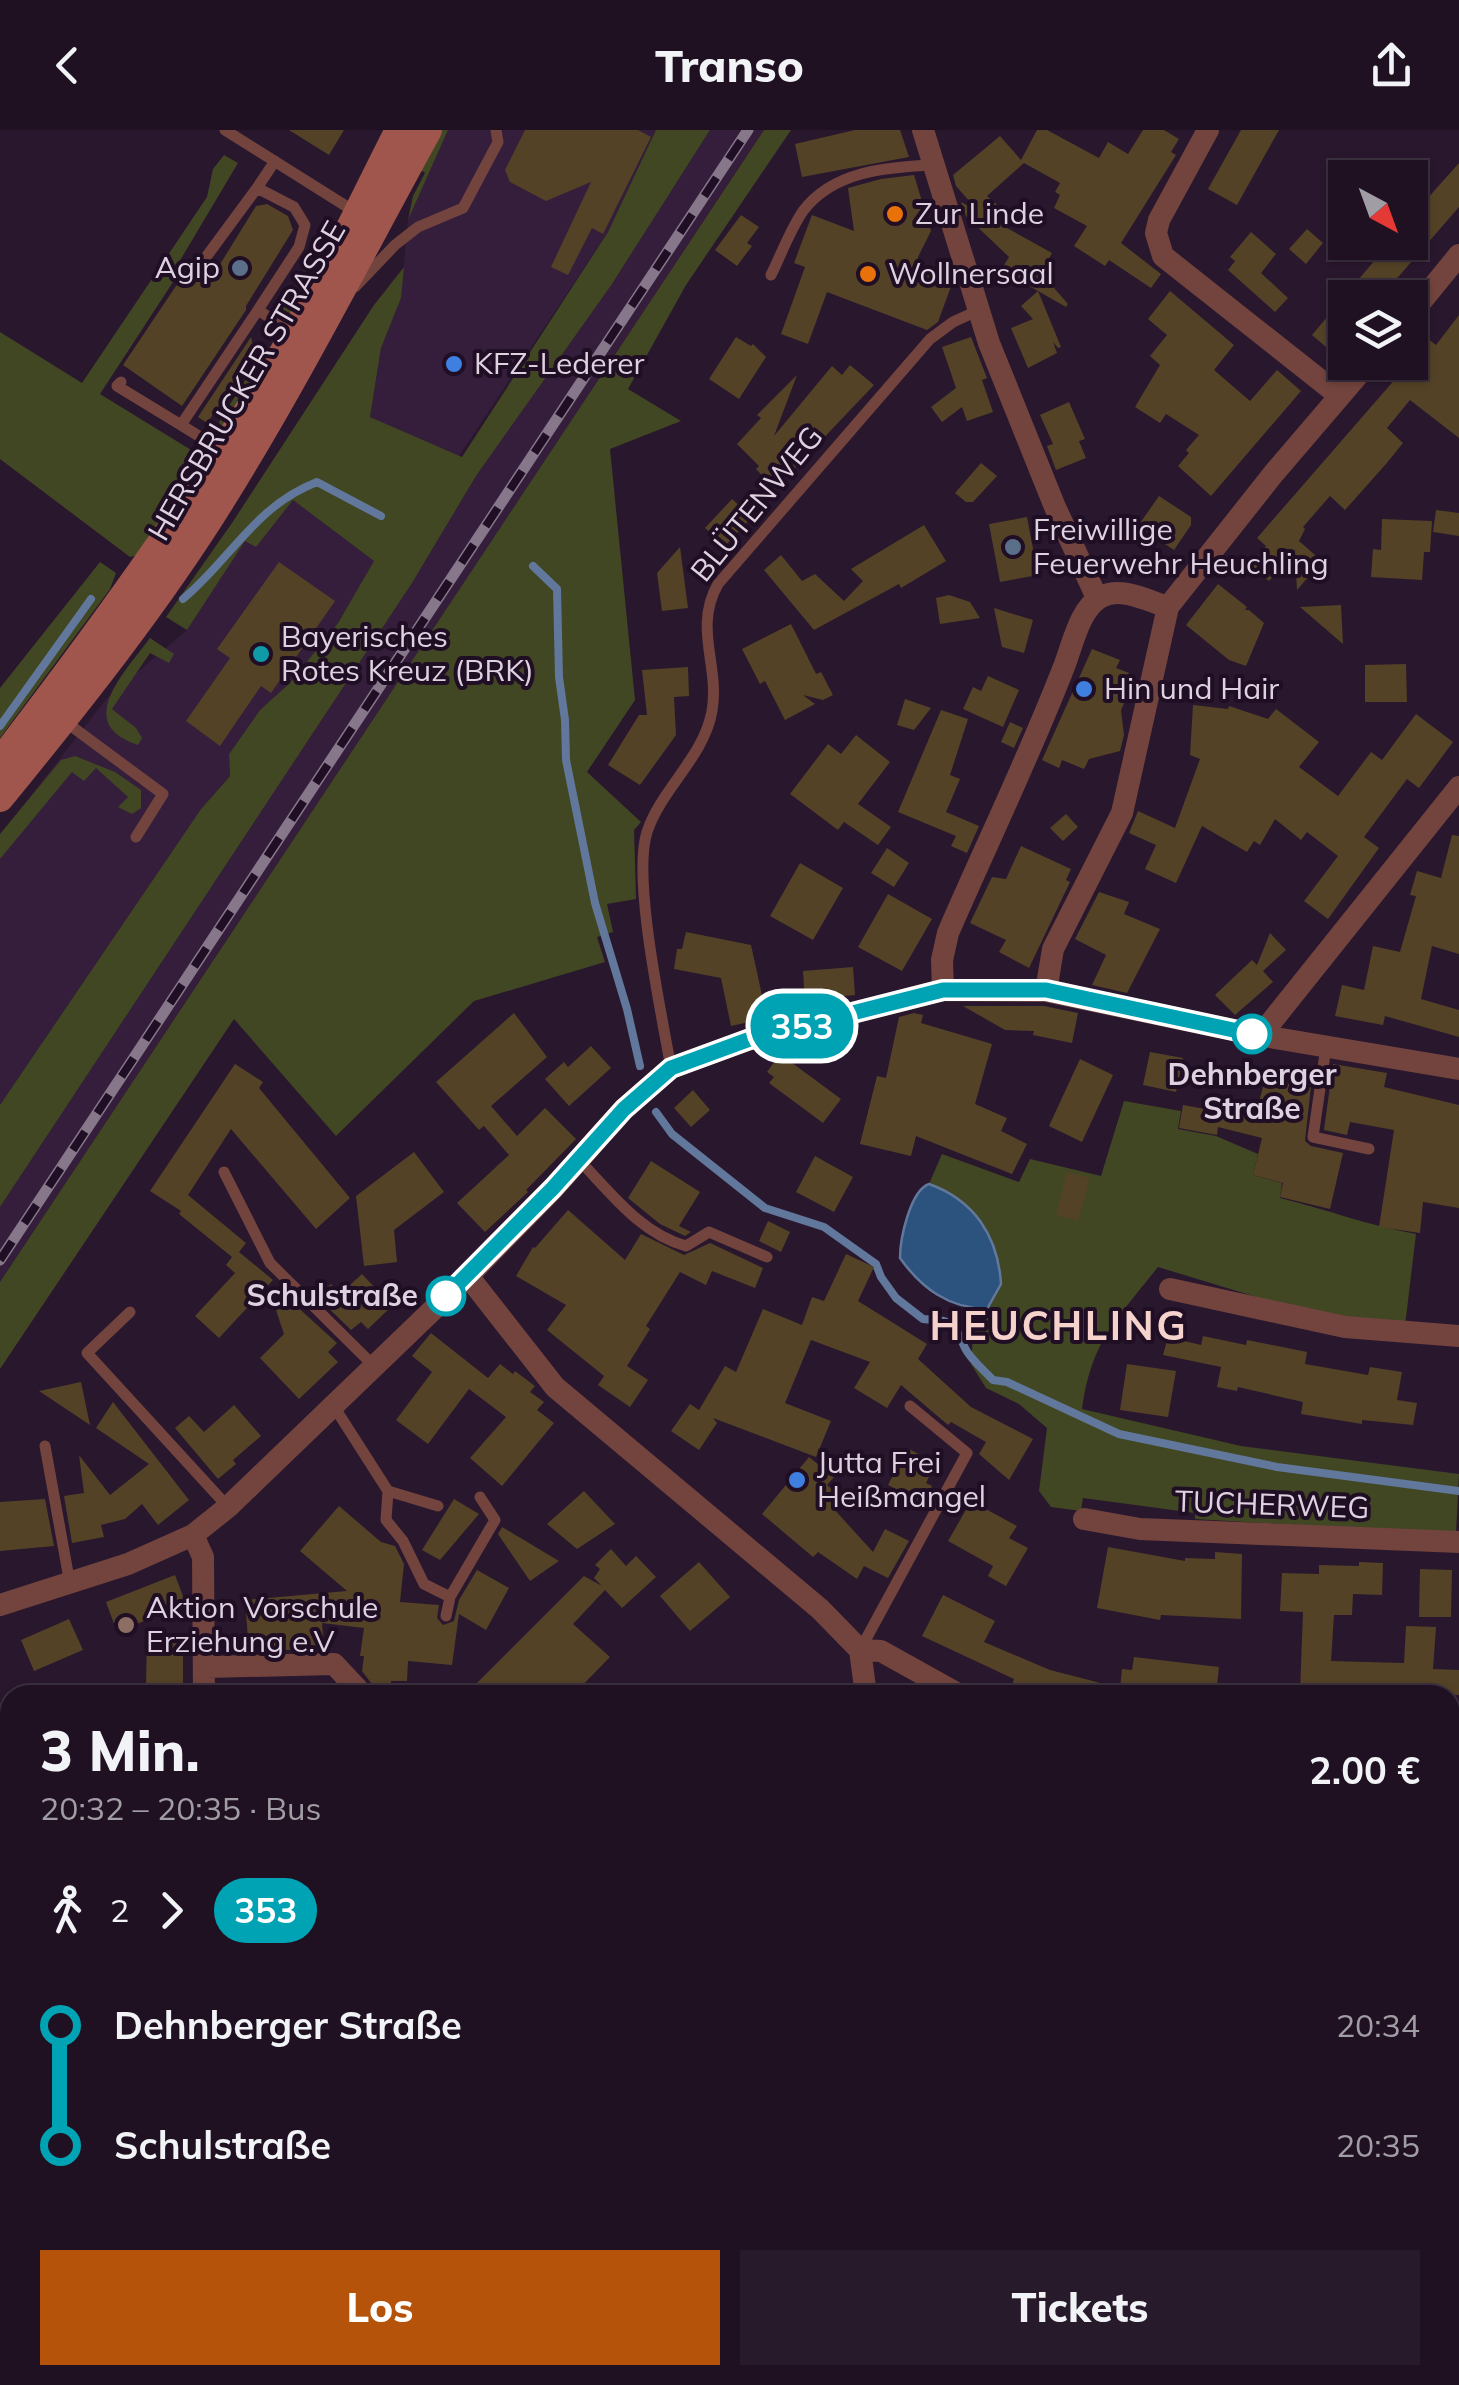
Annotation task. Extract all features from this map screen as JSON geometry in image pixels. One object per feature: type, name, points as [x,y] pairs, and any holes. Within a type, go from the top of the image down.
[{"type":"main road","name":"HERSBRUCKER STRASSE","points":[[0,798],[294,334],[399,130]]},
{"type":"main road","name":"HERSBRUCKER STRASSE","points":[[0,762],[54,713],[174,570],[224,497],[428,130]]},
{"type":"street","points":[[923,130],[977,311],[1054,507],[1097,598]]},
{"type":"street","points":[[1208,130],[1159,220],[1156,233],[1163,256],[1340,396]]},
{"type":"street","points":[[1428,293],[1459,255]]},
{"type":"street","points":[[1046,990],[1054,948],[1122,813],[1168,607],[1206,555],[1354,380]]},
{"type":"street","points":[[943,990],[942,960],[948,934],[1052,699],[1084,613],[1097,598],[1122,593],[1168,607]]},
{"type":"street","points":[[1260,1036],[1459,787]]},
{"type":"street","points":[[0,1605],[70,1584],[193,1535],[468,1276],[624,1109],[671,1068],[750,1039],[943,990],[1046,990],[1260,1036],[1459,1069]]},
{"type":"street","points":[[468,1276],[556,1387],[820,1609],[860,1650],[862,1685]]},
{"type":"street","points":[[1170,1289],[1345,1326],[1459,1336]]},
{"type":"street","name":"TUCHERWEG","points":[[1084,1519],[1140,1529],[1459,1542]]},
{"type":"street","points":[[193,1535],[203,1557],[205,1685]]},
{"type":"street","points":[[860,1650],[881,1650],[942,1685]]},
{"type":"street","points":[[206,1667],[334,1664],[354,1685]]},
{"type":"lane","points":[[225,130],[357,214]]},
{"type":"lane","points":[[324,319],[418,227],[462,208],[498,142],[496,130]]},
{"type":"lane","points":[[194,272],[275,162]]},
{"type":"lane","points":[[771,276],[802,213],[828,186],[896,168],[934,165]]},
{"type":"lane","points":[[182,425],[299,247],[304,225],[294,207],[257,188]]},
{"type":"lane","points":[[258,310],[294,334]]},
{"type":"lane","name":"BLÜTENWEG","points":[[671,1068],[644,888],[645,840],[655,813],[709,725],[714,706],[706,619],[708,601],[742,555],[930,339],[977,311]]},
{"type":"lane","points":[[120,382],[118,386],[223,451]]},
{"type":"lane","points":[[54,713],[163,794],[136,837]]},
{"type":"lane","points":[[1326,1047],[1313,1136],[1369,1149]]},
{"type":"lane","points":[[578,1160],[635,1219],[674,1242],[686,1246],[708,1232],[767,1257]]},
{"type":"lane","points":[[224,1172],[270,1263],[374,1366]]},
{"type":"lane","points":[[130,1312],[88,1353],[228,1506]]},
{"type":"lane","points":[[333,1405],[388,1492],[386,1520],[403,1541],[424,1584],[450,1597]]},
{"type":"lane","points":[[860,1650],[967,1452],[910,1406]]},
{"type":"lane","points":[[45,1446],[70,1584]]},
{"type":"lane","points":[[388,1492],[438,1506]]},
{"type":"lane","points":[[446,1616],[450,1597],[496,1520],[480,1497]]},
{"type":"shaded area","points":[[448,130],[656,130],[608,232],[459,456],[370,417],[381,348],[401,298],[408,220]]},
{"type":"shaded area","points":[[710,130],[764,130],[0,1282],[0,1207],[412,583],[476,476],[612,284]]},
{"type":"shaded area","points":[[293,500],[374,561],[338,623],[291,683],[260,710],[229,754],[230,775],[201,809],[0,1105],[0,835],[107,698],[187,630],[245,540],[256,546]]},
{"type":"green space","points":[[434,130],[448,130],[408,220],[413,196],[425,173],[415,166]]},
{"type":"green space","points":[[656,130],[710,130],[612,284],[476,476],[412,583],[0,1207],[0,1105],[201,809],[230,776],[229,754],[260,710],[290,683],[338,623],[374,561],[293,500],[256,547],[245,541],[187,630],[166,617],[374,305],[404,267],[401,298],[381,348],[370,417],[462,457],[608,232]]},
{"type":"green space","points":[[764,130],[791,130],[686,285],[628,389],[681,421],[610,449],[635,700],[587,772],[641,822],[634,830],[636,899],[607,904],[613,932],[597,937],[605,962],[474,1001],[336,1136],[234,1019],[0,1369],[0,1282]]},
{"type":"green space","points":[[224,155],[238,163],[169,279],[173,282],[100,394],[209,461],[145,553],[130,557],[0,459],[0,332],[82,383],[207,197],[213,169]]},
{"type":"green space","points":[[318,263],[298,310],[279,316],[305,268]]},
{"type":"green space","points":[[279,342],[224,435],[219,422],[264,350]]},
{"type":"green space","points":[[100,562],[116,573],[110,589],[0,738],[0,688]]},
{"type":"green space","points":[[150,638],[174,654],[169,663],[150,653],[112,709],[136,728],[142,738],[138,745],[119,736],[109,724],[106,711],[118,681]]},
{"type":"green space","points":[[75,756],[115,772],[141,790],[141,808],[132,814],[118,807],[128,797],[96,768],[84,781],[72,772],[0,859],[0,834],[61,760]]},
{"type":"green space","points":[[1124,1101],[1181,1111],[1178,1129],[1216,1136],[1258,1154],[1253,1175],[1282,1183],[1280,1198],[1416,1234],[1405,1326],[1309,1313],[1158,1267],[1099,1348],[1082,1409],[1241,1446],[1459,1474],[1456,1534],[1195,1519],[1195,1513],[1083,1498],[1081,1511],[1051,1507],[1039,1491],[1047,1428],[1019,1404],[986,1388],[971,1364],[973,1337],[967,1308],[987,1308],[950,1192],[929,1184],[942,1154],[1019,1182],[1030,1159],[1101,1176]]},
{"type":"water","points":[[929,1184],[971,1210],[989,1235],[1001,1284],[987,1309],[960,1305],[938,1295],[900,1258],[911,1205]]},
{"type":"building","points":[[289,130],[344,130],[329,155]]},
{"type":"building","points":[[525,130],[638,130],[651,137],[603,234],[592,228],[568,275],[551,267],[591,182],[546,201],[510,182],[505,170]]},
{"type":"building","points":[[855,130],[900,130],[909,157],[802,177],[795,144]]},
{"type":"building","points":[[1037,130],[1047,130],[1099,158],[1108,142],[1128,154],[1143,130],[1164,130],[1179,139],[1171,152],[1176,155],[1121,243],[1161,274],[1151,288],[1109,260],[1105,266],[1074,246],[1087,226],[1054,208],[1060,183],[1024,163],[987,196],[1014,220],[1007,228],[1052,253],[1041,273],[1068,304],[1066,307],[1001,270],[1009,257],[966,216],[961,202],[978,211],[956,186],[953,175],[1000,136],[1021,160]]},
{"type":"building","points":[[1241,130],[1279,130],[1237,205],[1208,189]]},
{"type":"building","points":[[1459,163],[1459,207],[1428,243],[1428,198]]},
{"type":"building","name":"Wollnersaal","points":[[914,175],[931,231],[913,267],[953,281],[938,322],[927,330],[827,292],[808,344],[781,334],[805,267],[794,263],[812,215],[854,231],[848,188]]},
{"type":"building","points":[[267,204],[288,216],[293,230],[182,406],[123,365],[186,271],[190,280],[203,278],[209,282],[256,206]]},
{"type":"building","points":[[741,215],[759,227],[747,243],[752,246],[737,266],[715,250]]},
{"type":"building","points":[[1307,229],[1323,243],[1306,264],[1289,249]]},
{"type":"building","points":[[1251,232],[1276,254],[1261,273],[1288,298],[1275,312],[1228,270],[1235,261],[1230,257]]},
{"type":"building","points":[[1375,260],[1413,260],[1396,280],[1358,280]]},
{"type":"building","points":[[1038,291],[1061,347],[1053,342],[1057,353],[1028,368],[1011,328],[1033,319],[1021,306]]},
{"type":"building","points":[[1170,291],[1234,345],[1214,370],[1250,401],[1277,370],[1301,391],[1211,496],[1178,466],[1199,435],[1166,414],[1160,423],[1135,407],[1160,365],[1150,356],[1167,335],[1148,319]]},
{"type":"building","points":[[1459,315],[1459,438],[1410,400],[1387,428],[1403,443],[1386,464],[1345,510],[1330,496],[1303,527],[1299,541],[1322,561],[1297,590],[1295,550],[1269,581],[1251,565],[1266,546],[1257,538],[1394,380],[1428,380],[1428,339],[1436,345]]},
{"type":"building","points":[[1328,316],[1328,349],[1312,335]]},
{"type":"building","points":[[251,337],[255,355],[207,423],[198,417]]},
{"type":"building","points":[[736,337],[753,344],[766,357],[739,399],[709,379]]},
{"type":"building","points":[[971,337],[987,378],[982,380],[993,412],[967,421],[962,407],[942,422],[931,407],[956,388],[942,347]]},
{"type":"building","points":[[850,365],[874,385],[775,489],[737,444],[761,418],[757,415],[797,375],[774,436],[832,366],[842,375]]},
{"type":"building","points":[[1069,402],[1085,439],[1079,441],[1086,458],[1056,470],[1047,446],[1053,444],[1040,415]]},
{"type":"building","points":[[981,463],[997,476],[973,502],[966,502],[955,493]]},
{"type":"building","points":[[1159,496],[1191,517],[1191,525],[1174,550],[1138,526]]},
{"type":"building","points":[[732,499],[752,517],[725,546],[705,528]]},
{"type":"building","points":[[1436,510],[1459,513],[1459,536],[1433,532]]},
{"type":"building","name":"Freiwillige Feuerwehr Heuchling","points":[[1027,517],[1038,575],[1000,582],[989,524]]},
{"type":"building","points":[[1382,519],[1432,521],[1430,552],[1424,552],[1422,580],[1371,577],[1373,549],[1381,550]]},
{"type":"building","points":[[924,525],[946,561],[901,588],[899,584],[814,630],[764,570],[781,555],[802,581],[815,574],[844,601],[863,581],[851,569]]},
{"type":"building","points":[[680,547],[688,608],[662,611],[657,573]]},
{"type":"building","name":"Bayerisches Rotes Kreuz (BRK)","points":[[279,562],[335,601],[271,693],[261,686],[220,746],[186,721],[230,658],[217,649]]},
{"type":"building","points":[[1218,584],[1264,623],[1246,666],[1229,660],[1186,625]]},
{"type":"building","points":[[949,595],[970,602],[980,618],[940,624],[936,598]]},
{"type":"building","points":[[1341,605],[1343,644],[1300,607]]},
{"type":"building","points":[[994,608],[1033,620],[1024,653],[1002,647]]},
{"type":"building","points":[[791,624],[816,674],[821,672],[833,695],[823,700],[803,695],[815,704],[785,720],[765,681],[760,684],[742,649]]},
{"type":"building","points":[[1092,649],[1120,660],[1116,668],[1129,673],[1123,685],[1128,694],[1121,710],[1124,735],[1120,751],[1089,759],[1084,769],[1062,760],[1059,768],[1042,760]]},
{"type":"building","points":[[1406,664],[1407,702],[1365,702],[1365,665]]},
{"type":"building","points":[[688,667],[689,696],[674,697],[676,735],[640,785],[608,765],[639,715],[647,715],[642,670]]},
{"type":"building","points":[[988,676],[1019,690],[1003,727],[963,709],[973,687],[981,691]]},
{"type":"building","points":[[905,699],[931,708],[914,730],[897,725]]},
{"type":"building","points":[[1193,705],[1228,709],[1229,706],[1268,719],[1276,709],[1319,742],[1299,767],[1338,796],[1371,752],[1382,760],[1416,714],[1453,742],[1419,788],[1407,779],[1364,837],[1379,848],[1328,919],[1304,901],[1338,856],[1307,832],[1301,840],[1275,819],[1260,845],[1254,841],[1247,852],[1202,826],[1176,883],[1145,869],[1156,845],[1129,833],[1138,811],[1175,828],[1200,759],[1190,755]]},
{"type":"building","points":[[941,710],[968,719],[950,775],[960,779],[946,812],[979,826],[967,853],[951,846],[956,836],[898,812]]},
{"type":"building","points":[[1010,722],[1023,728],[1014,748],[1001,742]]},
{"type":"building","points":[[856,735],[890,762],[858,804],[891,827],[878,845],[844,822],[838,830],[790,794],[828,744],[841,754]]},
{"type":"building","points":[[1066,814],[1078,827],[1063,841],[1050,828]]},
{"type":"building","points":[[1452,835],[1459,836],[1459,954],[1432,946],[1421,999],[1459,1010],[1459,1037],[1385,1016],[1383,1025],[1335,1016],[1342,985],[1364,990],[1373,946],[1400,952],[1416,896],[1410,895],[1417,871],[1441,878]]},
{"type":"building","points":[[1021,846],[1071,869],[1066,880],[1070,882],[1029,968],[999,952],[1006,940],[970,923],[992,877],[1006,879]]},
{"type":"building","points":[[887,848],[909,863],[894,887],[871,873]]},
{"type":"building","points":[[800,863],[843,888],[813,940],[770,916]]},
{"type":"building","points":[[1099,892],[1129,902],[1124,914],[1160,929],[1127,993],[1092,985],[1106,955],[1075,939]]},
{"type":"building","points":[[888,894],[932,919],[902,971],[858,947]]},
{"type":"building","points":[[686,932],[751,945],[767,1018],[731,1026],[721,978],[674,969],[677,949],[682,949]]},
{"type":"building","points":[[1270,933],[1286,950],[1263,971],[1273,982],[1235,1015],[1215,995],[1252,960],[1257,965]]},
{"type":"building","points":[[853,967],[855,995],[833,997],[832,1003],[805,1005],[803,971]]},
{"type":"building","points":[[963,1006],[1044,1006],[1078,1013],[1072,1043],[1033,1035],[1034,1031],[1005,1030]]},
{"type":"building","points":[[514,1013],[547,1057],[491,1106],[517,1136],[545,1108],[576,1139],[485,1232],[457,1203],[509,1155],[484,1126],[479,1130],[436,1082]]},
{"type":"building","points":[[923,1015],[921,1023],[992,1044],[975,1104],[1007,1118],[1001,1131],[1027,1144],[1012,1174],[916,1136],[911,1156],[860,1144],[877,1076],[886,1078],[899,1017]]},
{"type":"building","points":[[591,1046],[611,1068],[569,1106],[545,1079],[564,1062],[568,1067]]},
{"type":"building","points":[[1150,1052],[1183,1058],[1176,1092],[1143,1085]]},
{"type":"building","points":[[780,1054],[841,1099],[823,1123],[769,1083],[774,1077],[767,1072]]},
{"type":"building","points":[[1080,1059],[1113,1075],[1082,1142],[1049,1126]]},
{"type":"building","points":[[235,1064],[263,1082],[259,1088],[350,1198],[316,1229],[231,1129],[188,1195],[246,1243],[239,1252],[273,1280],[219,1338],[195,1316],[235,1273],[226,1265],[232,1257],[179,1214],[181,1211],[150,1191]]},
{"type":"building","points":[[1333,1064],[1387,1073],[1384,1087],[1459,1105],[1459,1208],[1423,1202],[1420,1233],[1379,1227],[1394,1130],[1350,1122],[1347,1135],[1324,1130]]},
{"type":"building","points":[[1266,1075],[1311,1086],[1305,1141],[1343,1153],[1330,1209],[1280,1197],[1283,1183],[1253,1175],[1262,1138],[1218,1127],[1217,1135],[1179,1128],[1183,1105],[1255,1118]]},
{"type":"building","points":[[693,1090],[710,1110],[691,1127],[674,1108]]},
{"type":"building","points":[[414,1152],[444,1192],[394,1230],[397,1262],[364,1266],[356,1196]]},
{"type":"building","points":[[815,1156],[853,1177],[834,1212],[796,1192]]},
{"type":"building","points":[[651,1161],[700,1192],[679,1226],[691,1232],[685,1236],[660,1224],[628,1198]]},
{"type":"building","points":[[1067,1172],[1090,1178],[1078,1221],[1056,1215]]},
{"type":"building","points":[[568,1210],[625,1260],[641,1234],[684,1255],[710,1243],[763,1268],[755,1288],[712,1271],[706,1285],[680,1272],[646,1326],[650,1329],[627,1366],[648,1380],[630,1407],[598,1385],[604,1376],[547,1330],[566,1305],[516,1276],[533,1247]]},
{"type":"building","points":[[768,1221],[790,1232],[781,1252],[759,1241]]},
{"type":"building","points":[[846,1254],[874,1267],[858,1301],[927,1344],[918,1359],[971,1407],[1033,1439],[1009,1480],[979,1454],[986,1442],[951,1422],[948,1425],[901,1385],[887,1408],[854,1388],[870,1362],[811,1340],[785,1403],[831,1421],[816,1457],[713,1418],[717,1423],[699,1450],[671,1431],[690,1404],[699,1410],[725,1366],[736,1372],[763,1309],[802,1325],[812,1297],[824,1301]]},
{"type":"building","points":[[362,1274],[392,1306],[368,1329],[361,1322],[351,1330],[317,1297],[331,1284],[340,1294]]},
{"type":"building","points":[[293,1303],[337,1343],[328,1352],[338,1362],[299,1399],[260,1358],[284,1334],[276,1310]]},
{"type":"building","points":[[431,1333],[488,1378],[500,1364],[513,1374],[515,1371],[535,1386],[530,1392],[544,1402],[537,1410],[554,1423],[502,1486],[470,1458],[506,1417],[469,1389],[428,1444],[396,1420],[432,1372],[412,1356]]},
{"type":"building","points":[[1203,1336],[1307,1352],[1305,1364],[1368,1375],[1370,1367],[1402,1372],[1397,1400],[1417,1403],[1413,1425],[1362,1420],[1362,1424],[1301,1414],[1303,1402],[1238,1387],[1237,1391],[1217,1387],[1221,1367],[1163,1355],[1168,1337],[1201,1345]]},
{"type":"building","points":[[1127,1364],[1176,1371],[1168,1417],[1120,1410]]},
{"type":"building","points":[[81,1382],[90,1425],[39,1391]]},
{"type":"building","points":[[113,1402],[189,1500],[158,1525],[142,1504],[125,1519],[101,1525],[104,1537],[72,1543],[64,1496],[84,1493],[79,1455],[110,1495],[149,1464],[96,1428]]},
{"type":"building","points":[[234,1405],[261,1436],[218,1479],[175,1428],[189,1416],[204,1432]]},
{"type":"building","points":[[907,1448],[936,1463],[926,1483],[932,1486],[924,1503],[888,1485]]},
{"type":"building","points":[[809,1457],[834,1477],[827,1485],[841,1497],[833,1508],[873,1552],[885,1529],[909,1541],[888,1578],[864,1566],[857,1579],[818,1552],[813,1557],[762,1514]]},
{"type":"building","points":[[584,1491],[615,1524],[577,1549],[547,1524]]},
{"type":"building","points":[[45,1499],[54,1546],[0,1551],[0,1502]]},
{"type":"building","points":[[454,1499],[479,1514],[440,1560],[422,1550]]},
{"type":"building","points":[[971,1501],[1017,1526],[1009,1538],[1028,1548],[1006,1586],[988,1576],[993,1566],[948,1541]]},
{"type":"building","points":[[339,1506],[381,1542],[395,1546],[404,1564],[400,1602],[439,1605],[437,1618],[443,1625],[454,1621],[459,1600],[477,1570],[509,1588],[486,1630],[459,1614],[452,1665],[408,1661],[407,1681],[372,1685],[362,1671],[364,1628],[322,1623],[324,1649],[249,1651],[245,1600],[347,1591],[300,1551]]},
{"type":"building","points":[[502,1527],[559,1561],[530,1581],[498,1534]]},
{"type":"building","points":[[1108,1547],[1185,1561],[1215,1559],[1215,1552],[1242,1554],[1241,1619],[1161,1615],[1160,1620],[1097,1608]]},
{"type":"building","points":[[611,1549],[626,1566],[636,1556],[656,1577],[622,1608],[605,1590],[573,1624],[610,1657],[583,1685],[475,1685],[584,1576],[602,1586],[594,1578],[600,1569],[595,1565]]},
{"type":"building","points":[[699,1562],[730,1597],[690,1631],[660,1596]]},
{"type":"building","points":[[1359,1562],[1383,1563],[1382,1595],[1353,1594],[1352,1615],[1334,1615],[1331,1661],[1404,1663],[1406,1626],[1436,1627],[1433,1669],[1459,1670],[1459,1685],[1300,1685],[1303,1612],[1280,1611],[1282,1573],[1319,1574],[1319,1565],[1359,1566]]},
{"type":"building","points":[[1420,1569],[1452,1570],[1451,1617],[1419,1617]]},
{"type":"building","points":[[175,1575],[186,1604],[117,1632],[106,1602]]},
{"type":"building","points":[[943,1595],[995,1621],[984,1642],[1050,1670],[1108,1685],[1012,1685],[1014,1679],[922,1636]]},
{"type":"building","points":[[69,1619],[83,1650],[34,1671],[21,1640]]},
{"type":"building","points":[[147,1635],[183,1637],[183,1684],[146,1684]]},
{"type":"building","points":[[1134,1657],[1219,1667],[1217,1685],[1120,1685],[1122,1669],[1132,1670]]},
{"type":"waterway","points":[[183,599],[260,519],[295,492],[317,482],[381,516]]},
{"type":"waterway","points":[[533,566],[557,589],[566,760],[595,903],[640,1066]]},
{"type":"waterway","points":[[0,726],[91,599]]},
{"type":"waterway","points":[[656,1112],[672,1134],[765,1208],[824,1227],[876,1264],[896,1298],[923,1319],[951,1323],[970,1356],[993,1380],[1007,1382],[1119,1434],[1277,1467],[1459,1491]]},
{"type":"railway","points":[[0,1260],[748,130]]},
{"type":"bus line","name":"353","points":[[446,1296],[553,1188],[624,1109],[671,1068],[750,1039],[943,990],[963,989],[1046,990],[1252,1034]]},
{"type":"place","name":"Zur Linde","points":[[895,214]]},
{"type":"place","name":"Agip","points":[[240,268]]},
{"type":"place","name":"Wollnersaal","points":[[868,274]]},
{"type":"place","name":"KFZ-Lederer","points":[[454,364]]},
{"type":"place","name":"Freiwillige Feuerwehr Heuchling","points":[[1013,547]]},
{"type":"place","name":"Bayerisches Rotes Kreuz (BRK)","points":[[261,654]]},
{"type":"place","name":"Hin und Hair","points":[[1084,689]]},
{"type":"place","name":"Dehnberger Straße","points":[[1252,1034]]},
{"type":"place","name":"Schulstraße","points":[[446,1296]]},
{"type":"place","name":"Jutta Frei Heißmangel","points":[[797,1480]]},
{"type":"place","name":"Aktion Vorschule Erziehung e.V","points":[[126,1625]]},
{"type":"district","name":"HEUCHLING","points":[[1059,1326]]}]
